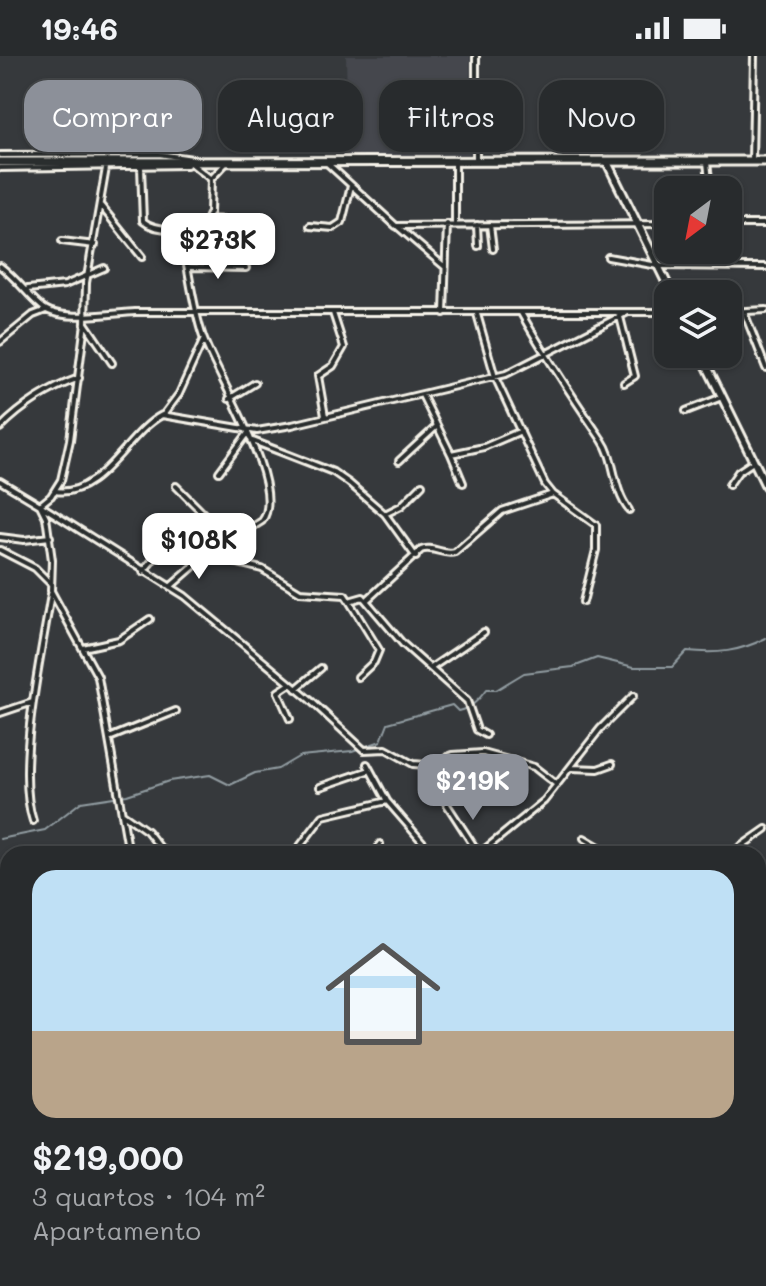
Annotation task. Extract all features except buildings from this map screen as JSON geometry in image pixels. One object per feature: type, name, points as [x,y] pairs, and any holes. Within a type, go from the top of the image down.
[{"type":"main road","points":[[0,165],[201,161],[766,161]]},
{"type":"street","points":[[476,56],[476,161]]},
{"type":"street","points":[[752,161],[754,56]]},
{"type":"street","points":[[0,155],[159,154],[201,161]]},
{"type":"street","points":[[0,165],[106,168],[201,161]]},
{"type":"street","points":[[141,167],[143,221],[158,228],[179,228],[201,226],[208,219],[211,179],[229,161]]},
{"type":"street","points":[[455,161],[455,224]]},
{"type":"street","points":[[327,162],[445,267]]},
{"type":"street","points":[[607,162],[665,280]]},
{"type":"street","points":[[707,162],[708,176]]},
{"type":"street","points":[[192,164],[211,179]]},
{"type":"street","points":[[40,505],[55,491],[64,468],[79,378],[88,275],[106,168]]},
{"type":"street","points":[[310,226],[333,228],[342,222],[351,186]]},
{"type":"street","points":[[101,206],[142,257]]},
{"type":"street","points":[[208,219],[261,222]]},
{"type":"street","points":[[444,313],[447,224]]},
{"type":"street","points":[[476,224],[478,246]]},
{"type":"street","points":[[396,226],[654,224]]},
{"type":"street","points":[[742,224],[766,224]]},
{"type":"street","points":[[490,225],[493,249]]},
{"type":"street","points":[[179,228],[204,340],[229,399],[253,441],[264,472],[267,514],[207,556]]},
{"type":"street","points":[[62,241],[95,245]]},
{"type":"street","points":[[608,257],[658,266],[766,267]]},
{"type":"street","points":[[0,266],[28,289],[46,310]]},
{"type":"street","points":[[190,267],[246,268]]},
{"type":"street","points":[[28,289],[65,285],[104,268]]},
{"type":"street","points":[[0,342],[33,315],[46,310],[86,320],[197,312],[654,312]]},
{"type":"street","points":[[766,310],[744,312],[766,368]]},
{"type":"street","points":[[162,415],[247,432],[269,430],[495,377],[546,355],[630,311]]},
{"type":"street","points":[[325,416],[318,376],[333,366],[344,347],[333,313]]},
{"type":"street","points":[[521,313],[589,424],[602,439],[614,481],[629,510]]},
{"type":"street","points":[[477,314],[495,377],[553,494],[594,521],[598,531],[583,602]]},
{"type":"street","points":[[620,317],[635,376],[624,383]]},
{"type":"street","points":[[86,320],[112,363]]},
{"type":"street","points":[[55,491],[77,489],[97,475],[143,429],[162,415],[179,394],[204,340]]},
{"type":"street","points":[[708,368],[766,486]]},
{"type":"street","points":[[0,428],[11,415],[37,396],[79,378]]},
{"type":"street","points":[[229,399],[255,383]]},
{"type":"street","points":[[422,395],[463,483]]},
{"type":"street","points":[[686,411],[722,397]]},
{"type":"street","points":[[399,461],[437,426]]},
{"type":"street","points":[[451,454],[484,447],[521,431]]},
{"type":"street","points":[[219,472],[247,432]]},
{"type":"street","points":[[253,441],[333,472],[385,514],[416,557]]},
{"type":"street","points":[[729,485],[738,472],[754,462]]},
{"type":"street","points":[[0,481],[170,587],[296,689],[362,748],[386,749],[420,765],[461,754],[483,753],[534,767],[557,785]]},
{"type":"street","points":[[385,514],[401,506],[422,485]]},
{"type":"street","points":[[176,486],[231,541]]},
{"type":"street","points":[[368,599],[427,548],[447,554],[455,552],[502,511],[553,494]]},
{"type":"street","points":[[33,821],[25,788],[33,702],[51,588],[50,537],[40,505]]},
{"type":"street","points":[[0,537],[50,537]]},
{"type":"street","points":[[143,572],[165,547],[262,569],[300,592],[345,595],[379,650],[374,662],[358,677]]},
{"type":"street","points":[[0,550],[35,568],[51,588],[98,677],[128,846]]},
{"type":"street","points":[[170,587],[193,567],[199,555]]},
{"type":"street","points":[[349,601],[363,597],[368,599],[390,629],[467,701],[475,725],[486,735]]},
{"type":"street","points":[[83,648],[119,640],[150,619]]},
{"type":"street","points":[[431,668],[484,632]]},
{"type":"street","points":[[296,689],[321,668]]},
{"type":"street","points":[[290,684],[278,692],[290,719]]},
{"type":"street","points":[[489,846],[526,818],[557,785],[600,729],[633,696]]},
{"type":"street","points":[[0,713],[33,702]]},
{"type":"street","points":[[109,738],[176,711]]},
{"type":"street","points":[[367,764],[387,801],[426,846]]},
{"type":"street","points":[[570,768],[598,769],[612,764]]},
{"type":"street","points":[[320,787],[370,770]]},
{"type":"street","points":[[300,846],[323,816],[387,801]]},
{"type":"street","points":[[446,803],[474,846]]},
{"type":"street","points":[[123,814],[147,831],[159,846]]},
{"type":"street","points":[[742,846],[766,829]]},
{"type":"street","points":[[584,838],[598,846]]},
{"type":"shaded area","points":[[346,56],[470,56],[470,80],[379,80],[379,152],[470,154],[348,156],[348,152],[363,152],[363,80],[346,80]]},
{"type":"waterway","points":[[0,839],[45,830],[81,802],[127,795],[169,781],[210,775],[230,785],[255,773],[278,769],[300,756],[352,751],[381,741],[388,723],[452,705],[458,711],[463,710],[474,704],[486,690],[496,690],[524,673],[573,667],[597,658],[634,667],[672,667],[687,651],[728,651],[766,638]]}]
